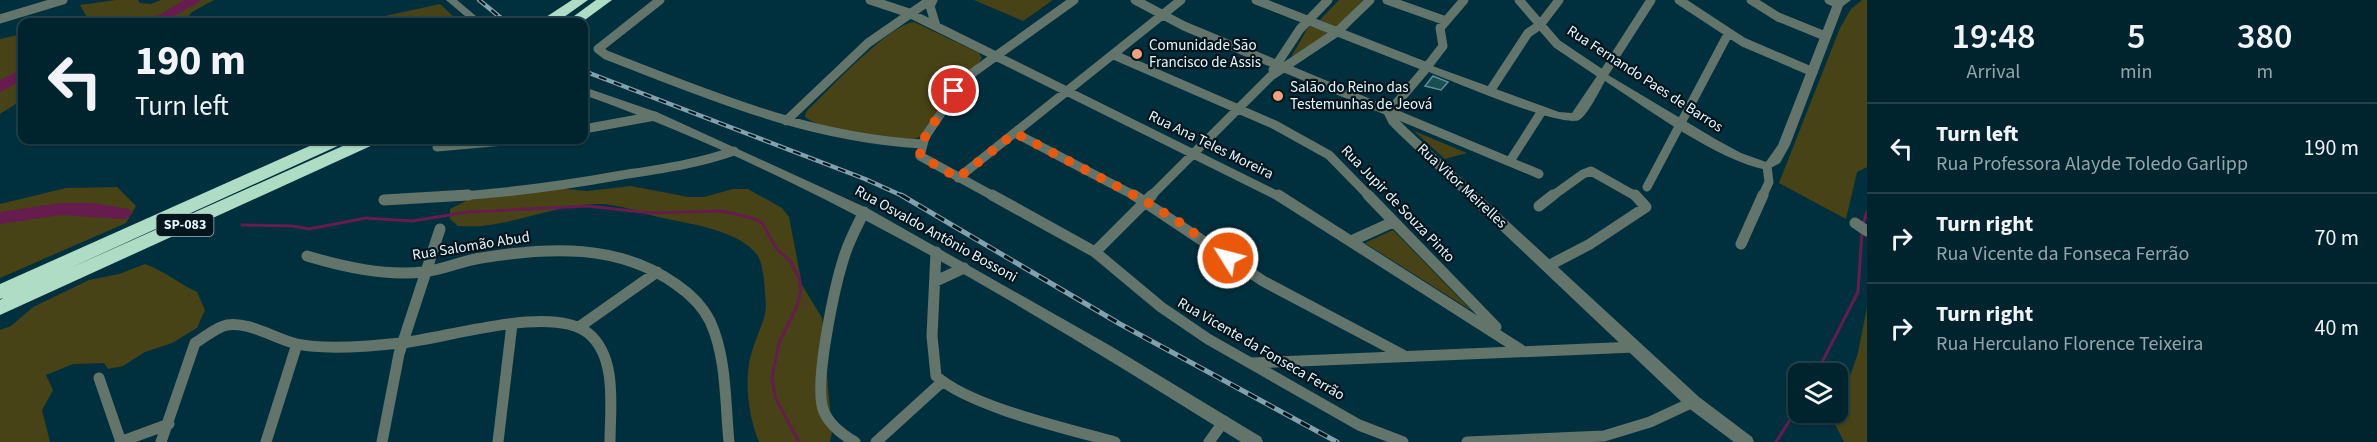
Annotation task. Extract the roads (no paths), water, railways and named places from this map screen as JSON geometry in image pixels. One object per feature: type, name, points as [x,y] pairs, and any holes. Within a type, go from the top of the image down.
[{"type":"highway","points":[[554,18],[580,0]]},
{"type":"highway","points":[[579,18],[605,0]]},
{"type":"highway","name":"SP-083","points":[[0,292],[327,144]]},
{"type":"highway","name":"SP-083","points":[[0,308],[360,144]]},
{"type":"street","points":[[0,19],[63,0]]},
{"type":"street","points":[[451,0],[473,18]]},
{"type":"street","points":[[660,0],[598,49],[606,55],[786,121],[830,133],[897,144],[921,144],[964,79],[1074,0]]},
{"type":"street","name":"Rua Ana Teles Moreira","points":[[870,0],[909,13],[1274,193],[1521,350]]},
{"type":"street","points":[[786,121],[868,43],[931,0]]},
{"type":"street","points":[[931,0],[930,6],[936,26]]},
{"type":"street","points":[[1135,0],[1162,16],[1539,174]]},
{"type":"street","points":[[958,178],[1181,0]]},
{"type":"street","points":[[1256,0],[1542,111],[1557,116],[1575,117],[1651,0]]},
{"type":"street","points":[[1271,76],[1276,64],[1307,21],[1328,0]]},
{"type":"street","points":[[1095,252],[1271,76],[1286,69],[1337,32],[1370,0]]},
{"type":"street","points":[[1387,0],[1446,21]]},
{"type":"street","points":[[1389,112],[1443,46],[1440,28],[1464,0]]},
{"type":"street","points":[[1490,91],[1528,33],[1540,25],[1559,0]]},
{"type":"street","points":[[1679,0],[1728,34],[1759,50],[1813,72]]},
{"type":"street","points":[[1751,0],[1778,17],[1825,36]]},
{"type":"street","points":[[1741,244],[1769,182],[1767,166],[1774,163],[1784,145],[1838,1]]},
{"type":"street","points":[[1522,4],[1541,10],[1553,8]]},
{"type":"street","name":"Rua Fernando Paes de Barros","points":[[1522,4],[1549,36],[1603,75],[1744,160],[1767,166]]},
{"type":"street","points":[[1647,188],[1728,34]]},
{"type":"street","points":[[1521,45],[1549,36]]},
{"type":"street","name":"Rua Jupir de Souza Pinto","points":[[1114,55],[1238,108],[1313,144],[1329,155],[1509,341]]},
{"type":"street","name":"Rua Osvaldo Antônio Bossoni","points":[[588,92],[655,116],[864,212],[1104,349],[1255,442]]},
{"type":"street","points":[[615,124],[627,106]]},
{"type":"street","points":[[1510,160],[1542,111]]},
{"type":"street","name":"Rua Vitor Meirelles","points":[[1389,112],[1404,132],[1693,402],[1746,442]]},
{"type":"street","points":[[588,128],[655,116]]},
{"type":"street","points":[[1404,132],[1417,123]]},
{"type":"street","points":[[1015,133],[1145,201],[1263,280],[1402,355]]},
{"type":"street","points":[[437,147],[470,144]]},
{"type":"street","name":"Rua Vicente da Fonseca Ferrão","points":[[921,144],[920,156],[1095,252],[1116,266],[1172,316],[1386,437],[1403,442]]},
{"type":"street","points":[[384,200],[496,194],[549,187],[703,162],[734,151]]},
{"type":"street","points":[[1539,206],[1583,174],[1591,171],[1633,193],[1646,207],[1590,244],[1548,266]]},
{"type":"street","points":[[855,442],[832,423],[822,408],[822,386],[838,280],[852,235],[864,212]]},
{"type":"street","points":[[1352,241],[1393,222]]},
{"type":"street","points":[[1855,223],[1867,231]]},
{"type":"street","points":[[382,442],[401,343],[440,229]]},
{"type":"street","name":"Rua Salomão Abud","points":[[307,256],[358,269],[424,272],[479,258],[571,249],[616,256],[657,272],[674,282],[695,300],[710,320],[718,343],[729,442]]},
{"type":"street","points":[[936,252],[933,352],[936,375],[942,382],[954,390],[1024,415],[1115,442]]},
{"type":"street","points":[[936,281],[964,268]]},
{"type":"street","points":[[579,327],[657,272]]},
{"type":"street","points":[[161,442],[195,344],[225,325],[239,325],[297,344],[326,346],[401,343],[540,320],[579,327],[601,348],[606,366],[610,442]]},
{"type":"street","points":[[498,442],[512,324]]},
{"type":"street","points":[[266,442],[297,344]]},
{"type":"street","points":[[1252,363],[1635,347]]},
{"type":"street","points":[[99,378],[121,442],[169,424]]},
{"type":"street","points":[[876,442],[942,382]]},
{"type":"street","points":[[1467,442],[1604,436],[1652,423],[1693,402]]},
{"type":"street","points":[[1209,442],[1224,422]]},
{"type":"waterway","points":[[161,18],[195,0]]},
{"type":"waterway","points":[[0,87],[18,76]]},
{"type":"waterway","points":[[242,225],[293,226],[309,229],[366,218],[412,221],[468,212],[588,206],[650,213],[723,211],[755,219],[762,223],[776,248],[791,262],[799,278],[801,290],[797,306],[779,343],[772,377],[775,397],[799,442]]},
{"type":"waterway","points":[[0,218],[61,209],[92,209],[123,213]]},
{"type":"waterway","points":[[1863,224],[1867,212]]},
{"type":"waterway","points":[[1822,363],[1858,292],[1862,231]]},
{"type":"waterway","points":[[1776,442],[1788,423]]},
{"type":"railway","points":[[479,0],[501,18]]},
{"type":"railway","points":[[588,73],[865,179],[902,196]]},
{"type":"railway","points":[[902,196],[1120,324],[1337,442]]},
{"type":"place","name":"Comunidade São Francisco de Assis","points":[[1137,54]]},
{"type":"place","name":"Salão do Reino das Testemunhas de Jeová","points":[[1278,96]]}]
